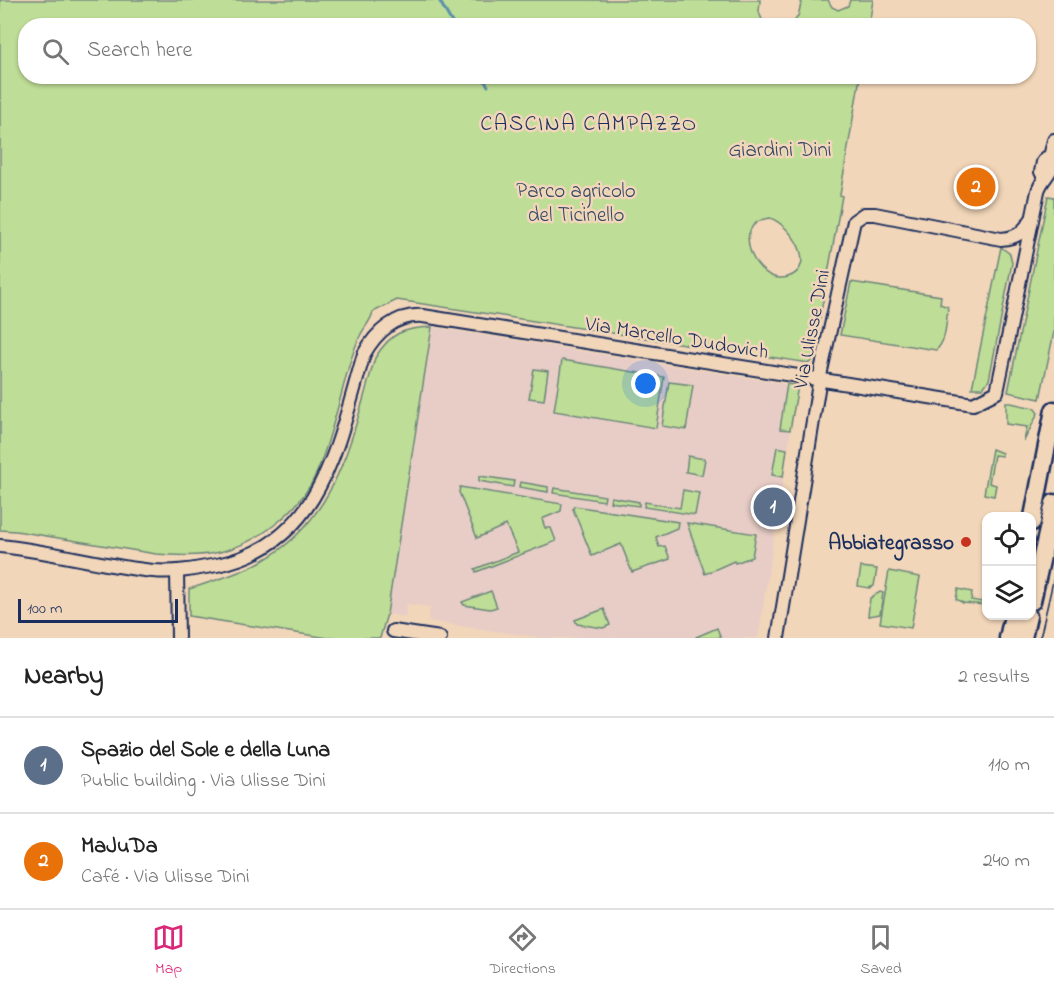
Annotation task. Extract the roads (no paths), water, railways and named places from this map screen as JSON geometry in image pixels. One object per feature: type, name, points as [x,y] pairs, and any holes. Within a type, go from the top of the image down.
[{"type":"main road","points":[[1034,512],[1054,410]]},
{"type":"main road","points":[[1036,583],[1054,503]]},
{"type":"main road","points":[[1008,638],[1012,620]]},
{"type":"main road","points":[[1023,638],[1027,620]]},
{"type":"street","points":[[1021,275],[1038,191],[1049,178],[1053,164],[1054,140]]},
{"type":"street","name":"Via Ulisse Dini","points":[[778,638],[820,380],[852,224],[856,218],[864,214],[875,214],[1001,239]]},
{"type":"street","points":[[1001,239],[1020,234],[1033,216]]},
{"type":"street","points":[[1001,239],[1017,250],[1021,261],[1021,275]]},
{"type":"street","name":"Via Marcello Dudovich","points":[[0,546],[154,571],[177,571],[222,564],[252,554],[277,539],[296,523],[313,500],[328,470],[364,354],[373,339],[387,326],[412,316],[427,316],[973,404],[997,392],[1021,275]]},
{"type":"street","points":[[177,571],[178,638]]},
{"type":"street","points":[[393,631],[440,638]]},
{"type":"waterway","points":[[439,0],[449,18]]},
{"type":"tram line","points":[[1040,638],[1054,577]]},
{"type":"place","name":"MaJuDa","points":[[976,187]]},
{"type":"place","name":"Spazio del Sole e della Luna","points":[[773,507]]},
{"type":"place","name":"Abbiategrasso","points":[[966,542]]},
{"type":"district","name":"CASCINA CAMPAZZO","points":[[589,122]]},
{"type":"park label","name":"Giardini Dini","points":[[780,149]]},
{"type":"park label","name":"Parco agricolo del Ticinello","points":[[576,202]]}]
